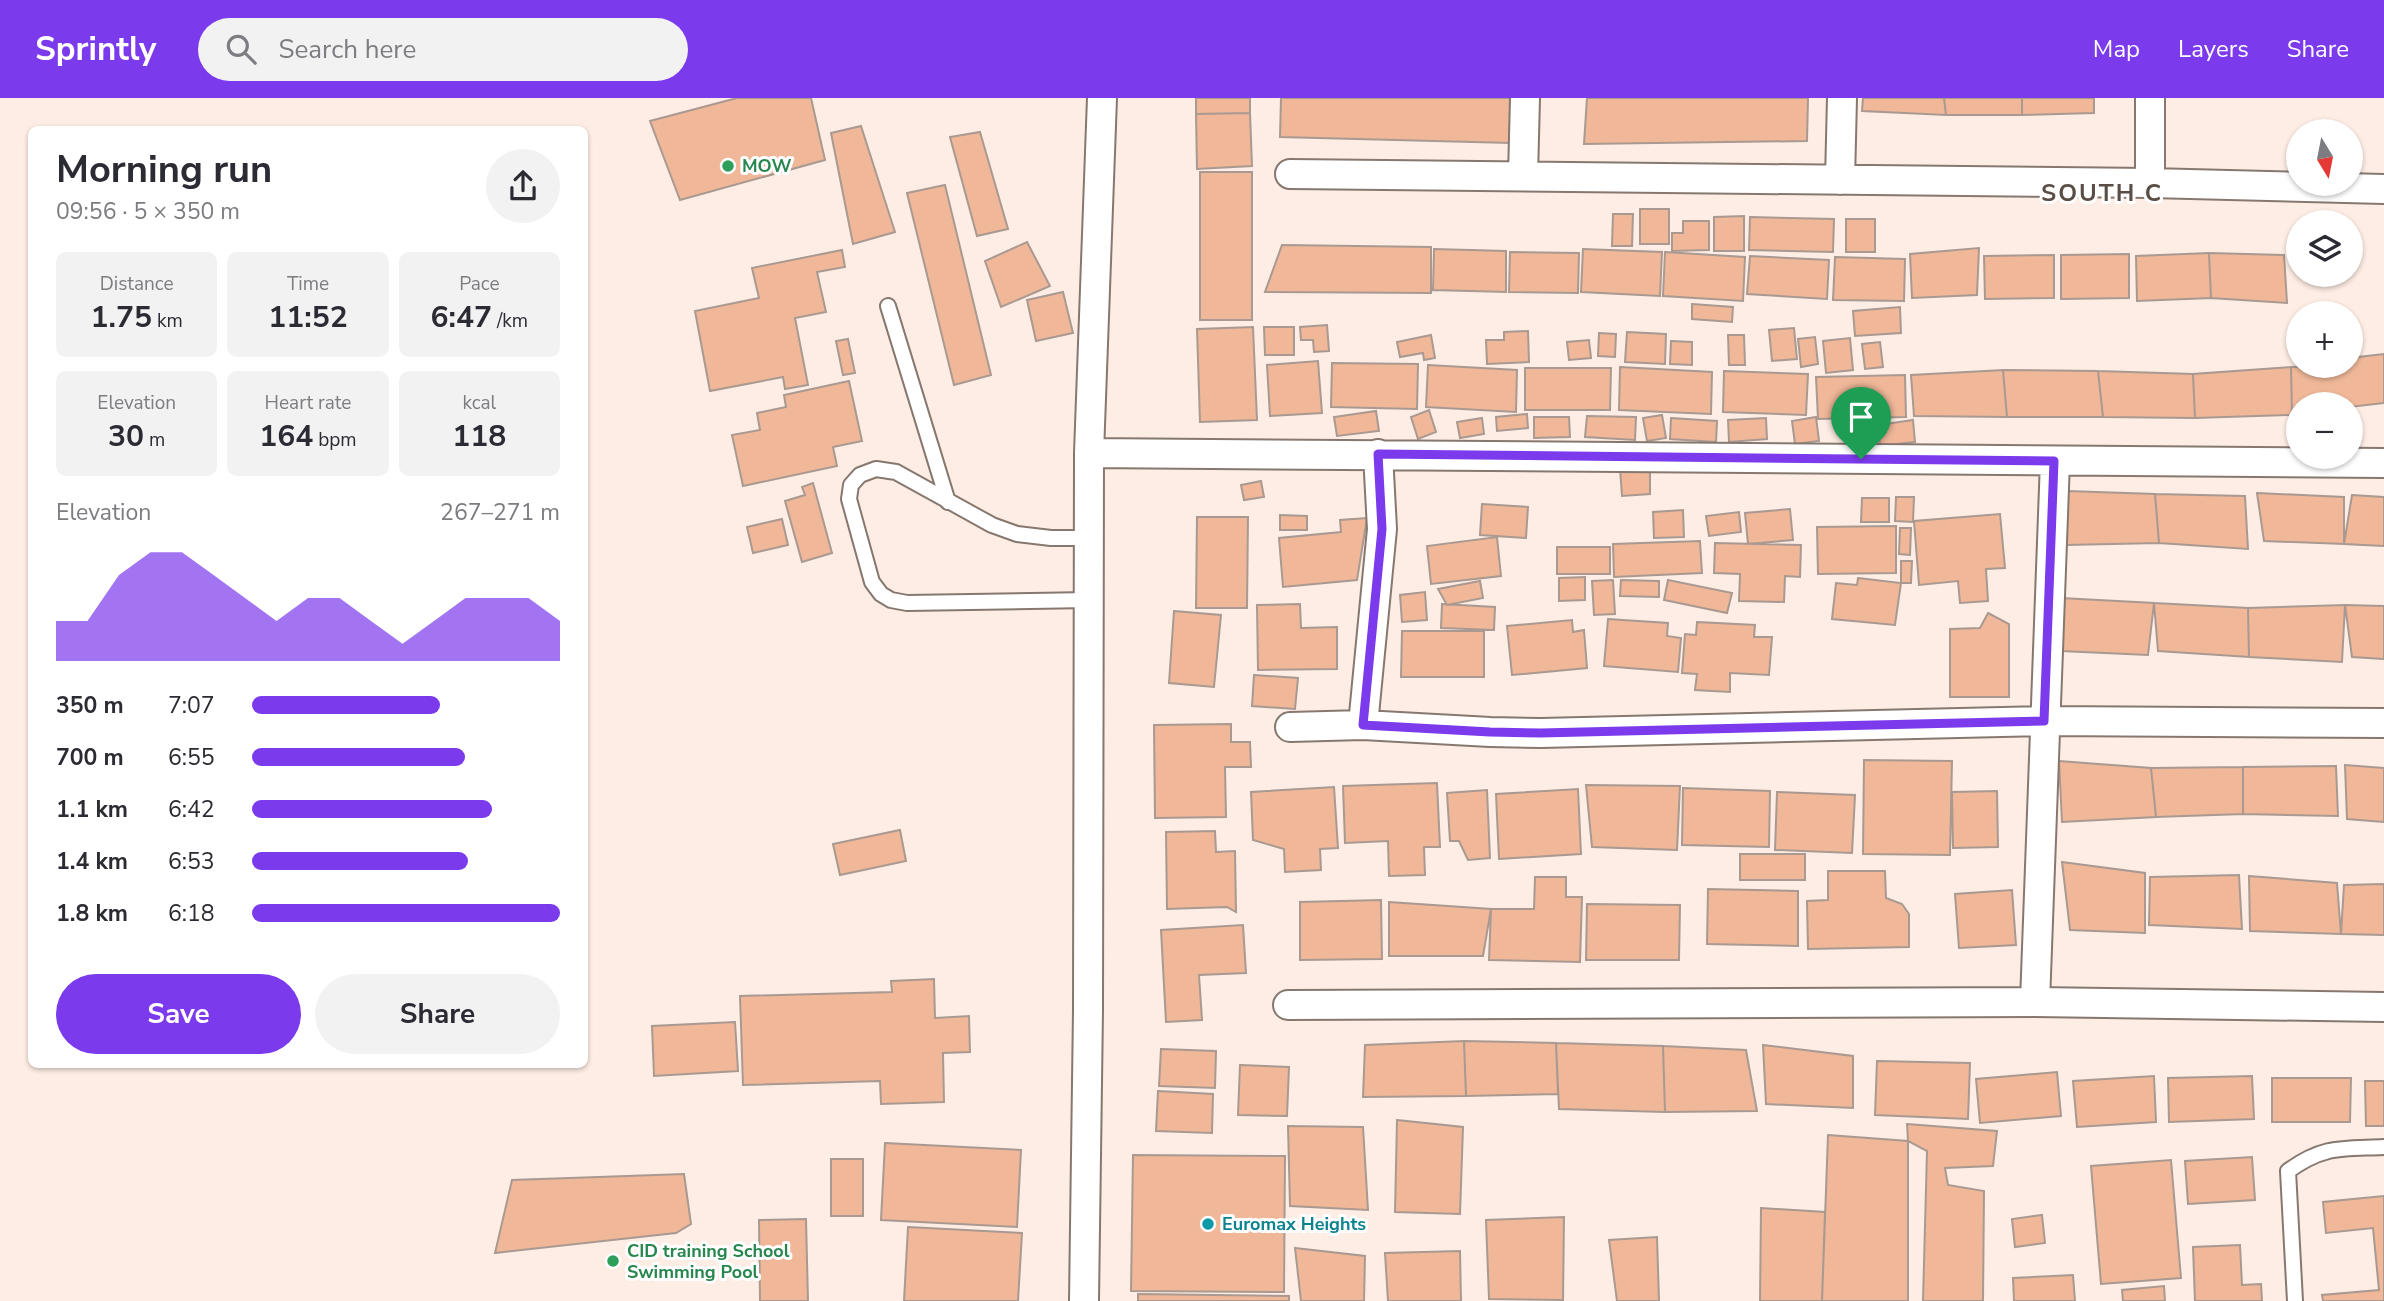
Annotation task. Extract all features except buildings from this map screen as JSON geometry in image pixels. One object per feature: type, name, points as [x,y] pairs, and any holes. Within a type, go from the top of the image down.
[{"type":"street","points":[[1084,1301],[1088,1010],[1089,453],[1102,98]]},
{"type":"street","points":[[1523,176],[1525,98]]},
{"type":"street","points":[[1840,180],[1842,98]]},
{"type":"street","points":[[2150,98],[2150,183]]},
{"type":"street","points":[[1290,174],[2150,183],[2384,189]]},
{"type":"street","points":[[1089,453],[2384,463]]},
{"type":"street","points":[[1363,725],[1382,529],[1378,454]]},
{"type":"street","points":[[2035,1002],[2054,461]]},
{"type":"street","points":[[1290,727],[1363,725],[1541,733],[2044,721],[2384,723]]},
{"type":"street","points":[[1288,1005],[2035,1002],[2384,1007]]},
{"type":"lane","points":[[888,306],[948,502]]},
{"type":"lane","points":[[1089,538],[1051,538],[1017,534],[992,525],[896,472],[876,469],[860,475],[851,485],[849,499],[872,582],[881,594],[891,600],[907,603],[1089,600]]},
{"type":"lane","points":[[2295,1301],[2288,1171],[2309,1156],[2334,1149],[2384,1147]]},
{"type":"place","name":"MOW","points":[[728,166]]},
{"type":"place","name":"Euromax Heights","points":[[1208,1224]]},
{"type":"place","name":"CID training School Swimming Pool","points":[[613,1261]]},
{"type":"district","name":"SOUTH C","points":[[2102,193]]},
{"type":"route","points":[[1378,454],[1861,459],[2054,461],[2044,721],[1541,733],[1363,725],[1382,529],[1378,454]]}]
